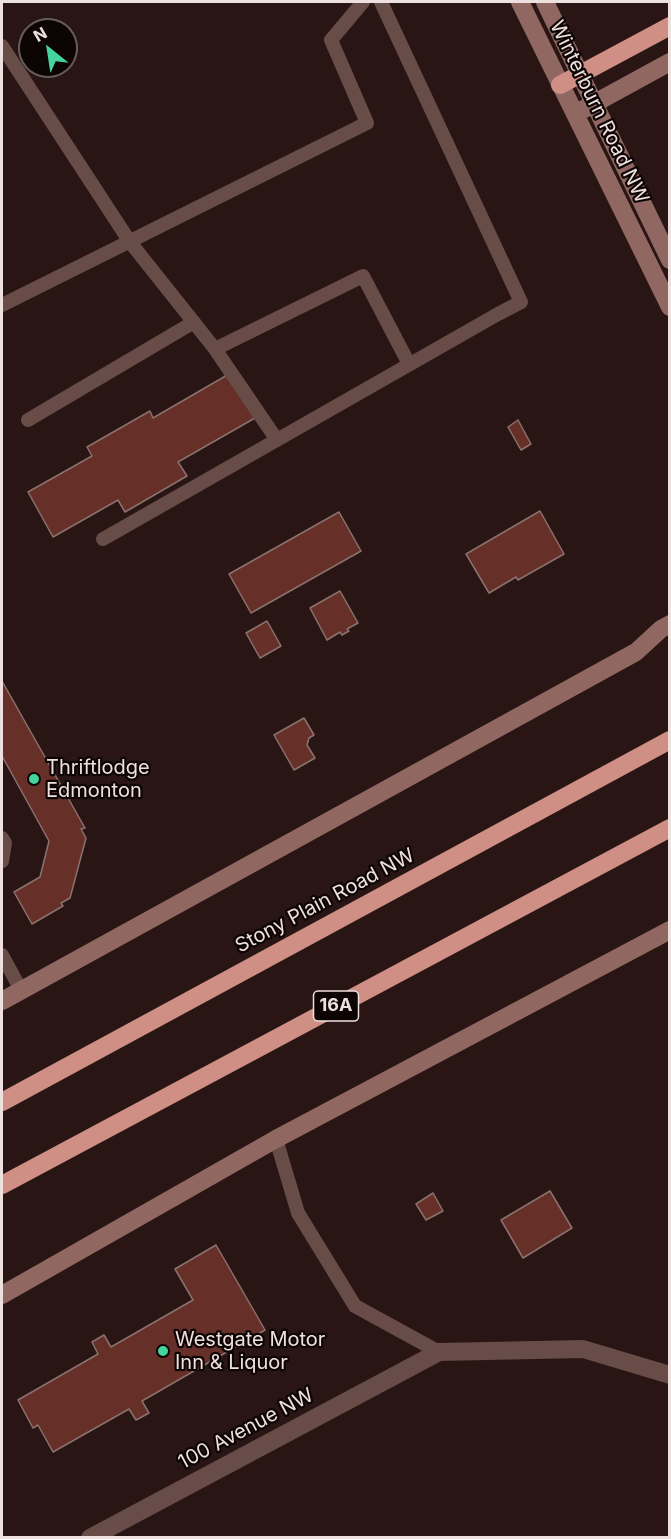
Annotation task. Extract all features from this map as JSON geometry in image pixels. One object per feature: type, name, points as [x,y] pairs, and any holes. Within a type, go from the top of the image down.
[{"type":"highway","points":[[560,85],[669,26]]},
{"type":"highway","name":"Stony Plain Road NW","points":[[2,1102],[669,740]]},
{"type":"highway","name":"16A","points":[[2,1185],[669,828]]},
{"type":"main road","name":"Winterburn Road NW","points":[[520,2],[669,307]]},
{"type":"main road","name":"Winterburn Road NW","points":[[544,2],[669,260]]},
{"type":"main road","points":[[575,114],[669,63]]},
{"type":"main road","points":[[2,1001],[636,652],[669,624]]},
{"type":"main road","points":[[2,1295],[276,1139],[669,930]]},
{"type":"street","name":"100 Avenue NW","points":[[90,1538],[439,1352],[583,1349],[669,1375]]},
{"type":"lane","points":[[2,305],[367,123],[331,40],[363,2]]},
{"type":"lane","points":[[103,539],[521,302],[381,2]]},
{"type":"lane","points":[[2,46],[130,242],[215,349],[277,440]]},
{"type":"lane","points":[[215,349],[363,276],[409,364]]},
{"type":"lane","points":[[28,420],[194,322]]},
{"type":"lane","points":[[2,837],[4,843],[2,861]]},
{"type":"lane","points":[[2,956],[21,990]]},
{"type":"lane","points":[[276,1139],[298,1213],[355,1306],[439,1352]]},
{"type":"building","points":[[229,374],[255,418],[178,462],[187,476],[125,512],[118,500],[53,537],[28,492],[92,456],[87,447],[150,411],[153,418]]},
{"type":"building","points":[[518,420],[531,444],[521,450],[508,427]]},
{"type":"building","points":[[540,511],[564,554],[518,580],[516,577],[489,593],[466,554]]},
{"type":"building","points":[[339,512],[361,551],[251,613],[229,574]]},
{"type":"building","points":[[340,591],[358,623],[342,635],[340,632],[327,640],[310,608]]},
{"type":"building","points":[[267,621],[281,646],[260,658],[246,633]]},
{"type":"building","points":[[2,681],[85,828],[81,829],[86,838],[70,898],[61,903],[63,906],[32,924],[14,892],[40,877],[49,841],[2,756]]},
{"type":"building","points":[[304,718],[314,735],[309,738],[307,745],[315,758],[294,770],[274,735]]},
{"type":"building","points":[[550,1191],[572,1228],[523,1258],[501,1220]]},
{"type":"building","points":[[433,1193],[443,1211],[426,1220],[416,1204]]},
{"type":"building","name":"Westgate Motor Inn & Liquor","points":[[216,1245],[265,1330],[142,1401],[149,1413],[136,1420],[129,1409],[53,1452],[38,1425],[33,1428],[18,1400],[98,1354],[92,1342],[104,1335],[111,1347],[193,1300],[175,1269]]},
{"type":"place","name":"Thriftlodge Edmonton","points":[[34,779]]},
{"type":"place","name":"Westgate Motor Inn & Liquor","points":[[163,1351]]}]
